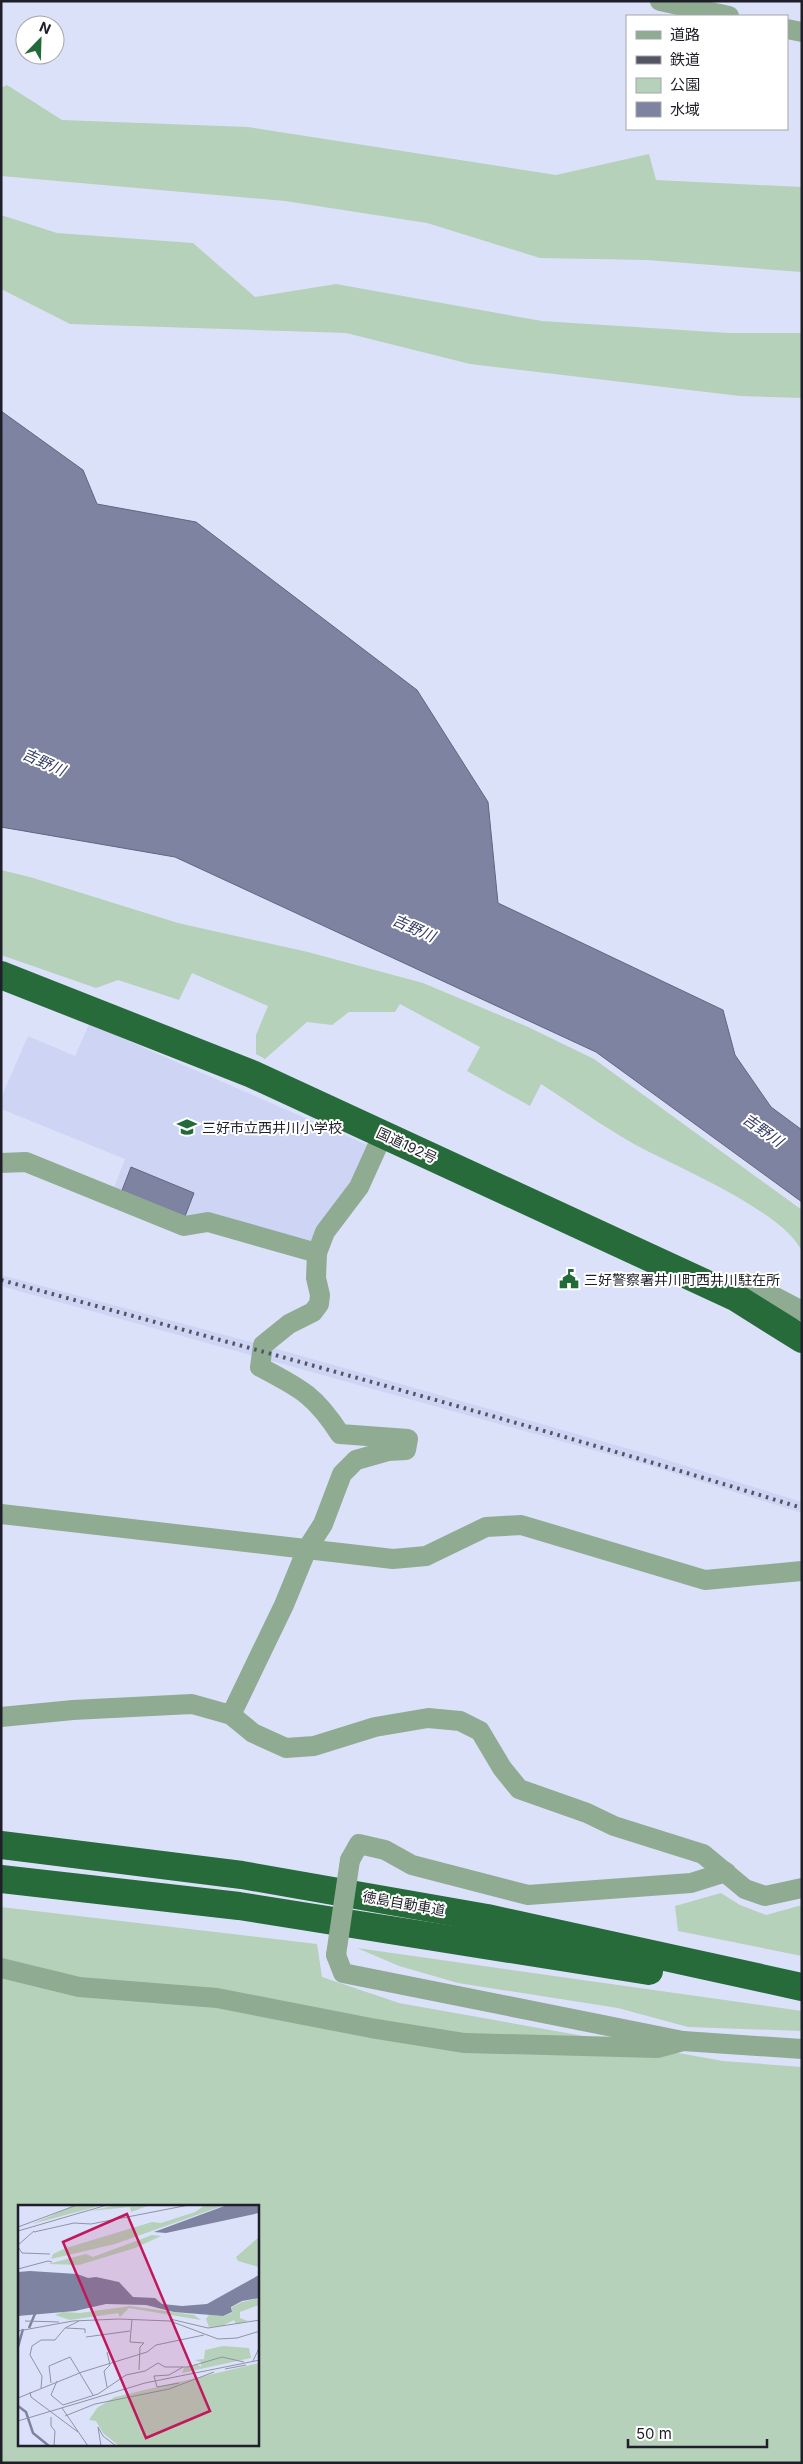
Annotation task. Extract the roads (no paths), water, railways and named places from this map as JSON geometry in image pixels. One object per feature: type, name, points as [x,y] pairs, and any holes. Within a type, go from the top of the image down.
[{"type":"highway","name":"国道192号","points":[[1,975],[252,1074],[735,1297],[802,1339]]},
{"type":"highway","name":"徳島自動車道","points":[[1,1845],[242,1875],[320,1888],[486,1918],[802,1987]]},
{"type":"highway","points":[[1,1879],[238,1906],[802,1994]]},
{"type":"street","points":[[660,1],[724,15]]},
{"type":"street","points":[[788,29],[802,32]]},
{"type":"street","points":[[231,1715],[284,1605],[307,1549],[323,1524],[342,1474],[356,1460],[388,1451],[406,1450],[408,1439],[340,1434],[325,1410],[301,1389],[260,1367],[263,1345],[289,1324],[313,1312],[319,1304],[320,1295],[316,1278],[317,1253],[325,1232],[359,1187],[383,1134]]},
{"type":"street","points":[[1,1164],[26,1162],[184,1226],[208,1222],[317,1253]]},
{"type":"street","points":[[735,1297],[766,1292],[802,1311]]},
{"type":"street","points":[[1,1514],[393,1559],[426,1556],[486,1527],[521,1525],[705,1580],[802,1572]]},
{"type":"street","points":[[1,1717],[73,1710],[192,1704],[231,1715],[254,1733],[286,1748],[314,1746],[375,1727],[428,1718],[460,1721],[480,1731],[502,1768],[519,1790],[587,1813],[614,1826],[703,1854],[745,1889],[765,1896],[802,1888]]},
{"type":"street","points":[[726,1872],[691,1883],[528,1895],[412,1865],[385,1850],[359,1844],[350,1860],[336,1955],[343,1973],[683,2041],[802,2048]]},
{"type":"street","points":[[1,1968],[79,1986],[217,1998],[371,2028],[465,2043],[657,2048],[683,2041]]},
{"type":"water","name":"吉野川","points":[[1,411],[83,470],[97,504],[196,522],[417,690],[488,802],[498,903],[723,1010],[735,1055],[771,1107],[802,1130],[802,1202],[596,1052],[175,857],[1,827]]},
{"type":"water","points":[[131,1167],[194,1193],[184,1219],[121,1193]]},
{"type":"railway","points":[[1,1280],[503,1419],[802,1508]]},
{"type":"place","name":"三好市立西井川小学校","points":[[187,1127]]},
{"type":"place","name":"三好警察署井川町西井川駐在所","points":[[569,1279]]}]
